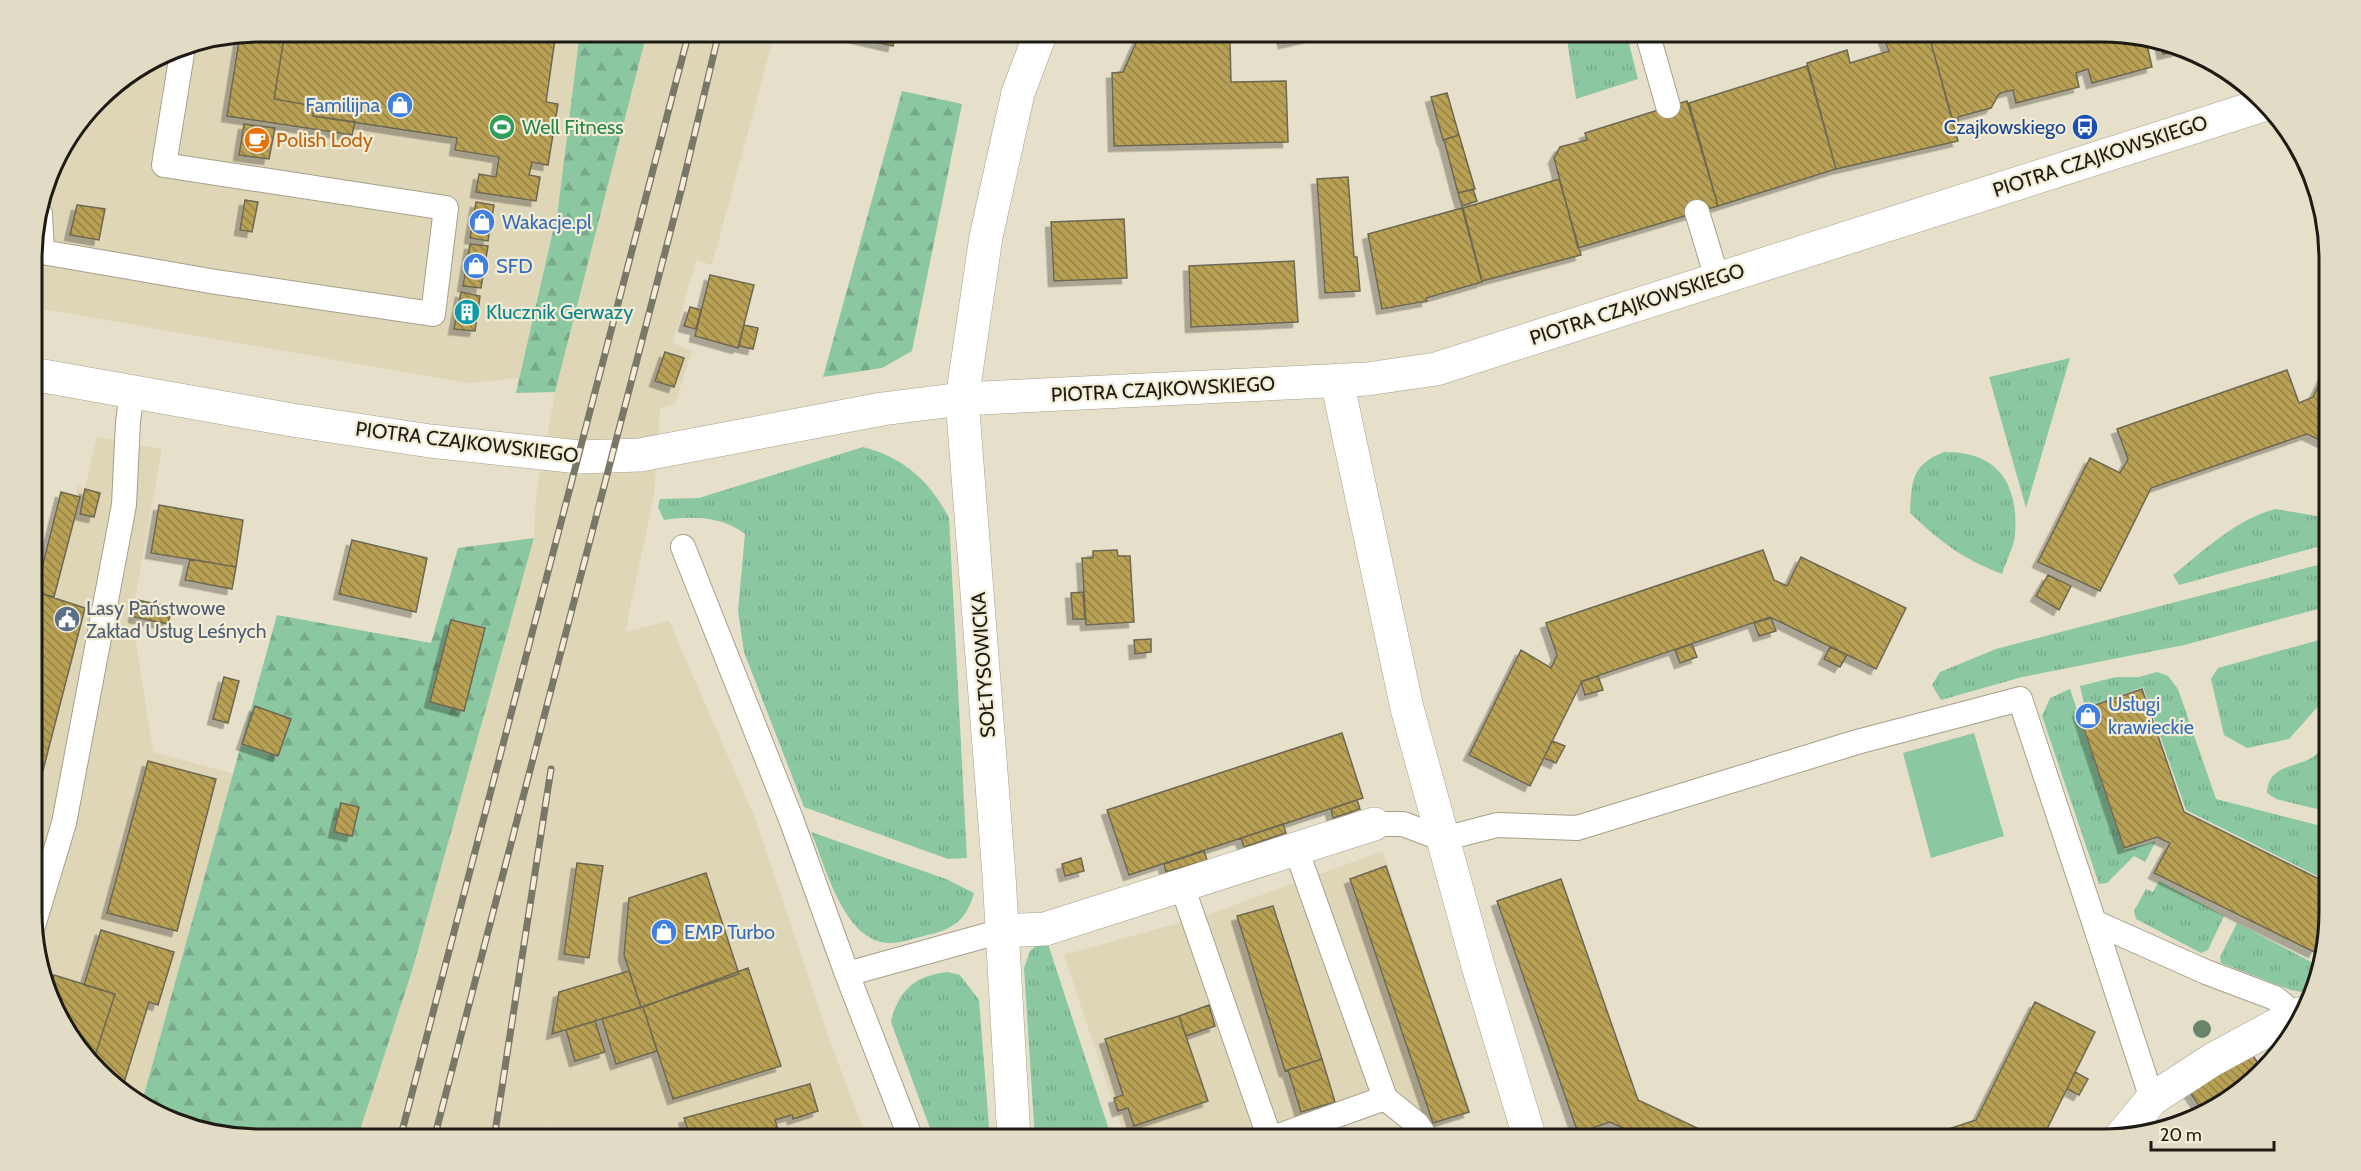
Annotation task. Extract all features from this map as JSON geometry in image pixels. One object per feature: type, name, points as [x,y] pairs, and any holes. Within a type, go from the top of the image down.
[{"type":"street","name":"SOŁTYSOWICKA","points":[[1013,1129],[1002,932],[962,399],[986,237],[1018,93],[1037,42]]},
{"type":"street","name":"PIOTRA CZAJKOWSKIEGO","points":[[42,376],[281,418],[430,441],[579,457],[640,455],[882,409],[962,399],[1339,380],[1436,369],[2256,107]]},
{"type":"street","points":[[1339,380],[1340,395],[1407,708],[1527,1129]]},
{"type":"street","points":[[1002,932],[1045,929],[1374,824]]},
{"type":"street","points":[[2128,1127],[2152,1099],[2212,1060],[2291,1019]]},
{"type":"lane","points":[[1650,42],[1668,106]]},
{"type":"lane","points":[[42,252],[216,282],[433,314],[447,208],[164,165],[181,57]]},
{"type":"lane","points":[[1697,212],[1717,278]]},
{"type":"lane","points":[[42,896],[64,823],[122,517],[132,391]]},
{"type":"lane","points":[[683,547],[791,819],[906,1129]]},
{"type":"lane","points":[[1374,824],[1403,824],[1443,838],[1497,825],[1577,828],[1857,742],[2020,699],[2152,1099]]},
{"type":"lane","points":[[1296,849],[1385,1098],[1420,1129]]},
{"type":"lane","points":[[1182,886],[1267,1129]]},
{"type":"lane","points":[[2094,922],[2206,972],[2275,998],[2295,1011]]},
{"type":"lane","points":[[847,974],[1002,932]]},
{"type":"lane","points":[[1298,1129],[1385,1098]]},
{"type":"shaded area","points":[[245,42],[772,42],[712,265],[696,260],[673,343],[692,351],[675,404],[660,408],[654,496],[625,632],[669,621],[755,818],[831,1044],[863,1129],[552,1129],[550,1124],[548,1129],[360,1129],[412,971],[534,538],[536,495],[560,366],[551,375],[467,383],[42,309],[42,245],[46,217],[64,163],[96,116],[127,87],[163,64],[217,46]]},
{"type":"shaded area","points":[[97,437],[162,449],[132,616],[153,752],[234,774],[144,1095],[116,1075],[96,1055],[71,1020],[49,968],[42,926],[42,593],[55,597],[80,498],[76,496],[78,486],[85,488]]},
{"type":"shaded area","points":[[1383,851],[1471,1113],[1431,1128],[1342,1103],[1255,1129],[1122,1129],[1064,955],[1207,915]]},
{"type":"green space","points":[[579,42],[644,42],[555,392],[516,393],[558,209]]},
{"type":"green space","points":[[1567,42],[1629,42],[1638,79],[1576,99]]},
{"type":"green space","points":[[902,91],[962,104],[912,351],[882,368],[823,377]]},
{"type":"green space","points":[[2070,358],[2026,508],[1989,377]]},
{"type":"green space","points":[[863,447],[891,457],[914,472],[933,493],[949,518],[967,858],[948,859],[804,807],[744,652],[738,611],[745,534],[727,524],[706,519],[664,520],[658,507],[660,499],[699,498]]},
{"type":"green space","points":[[1944,452],[1978,457],[2000,473],[2008,485],[2013,499],[2015,534],[2002,574],[1953,549],[1910,513],[1915,475],[1925,463]]},
{"type":"green space","points":[[2276,509],[2319,516],[2319,546],[2179,585],[2173,575],[2234,528],[2262,513]]},
{"type":"green space","points":[[534,538],[412,971],[360,1129],[245,1129],[203,1122],[163,1107],[144,1095],[277,615],[431,643],[458,548]]},
{"type":"green space","points":[[2319,565],[2319,609],[2184,645],[2022,677],[1941,700],[1932,685],[1940,672],[1996,649]]},
{"type":"green space","points":[[2319,640],[2319,705],[2289,739],[2247,748],[2224,735],[2211,679],[2218,668]]},
{"type":"green space","points":[[2157,672],[2168,676],[2178,689],[2216,799],[2319,825],[2319,877],[2186,810],[2143,687],[2085,708],[2080,686],[2116,677],[2139,677]]},
{"type":"green space","points":[[2070,689],[2124,850],[2156,841],[2145,862],[2134,856],[2107,883],[2099,884],[2042,716],[2050,698]]},
{"type":"green space","points":[[1974,733],[2004,836],[1931,858],[1903,753]]},
{"type":"green space","points":[[2319,752],[2319,810],[2276,799],[2267,793],[2272,777],[2277,772],[2313,757]]},
{"type":"green space","points":[[811,832],[946,879],[974,893],[971,902],[958,922],[936,933],[897,943],[872,939],[859,929],[838,899]]},
{"type":"green space","points":[[2159,881],[2224,916],[2208,950],[2201,953],[2136,919],[2134,911],[2146,889],[2153,892]]},
{"type":"green space","points":[[2237,923],[2313,963],[2304,991],[2301,992],[2221,963],[2220,957]]},
{"type":"green space","points":[[1046,938],[1109,1129],[1034,1129],[1024,968],[1030,951]]},
{"type":"green space","points":[[948,972],[960,975],[979,1000],[989,1129],[930,1129],[891,1022],[903,993],[917,981]]},
{"type":"building","points":[[283,42],[274,99],[314,106],[313,116],[355,122],[352,135],[227,116],[239,43]]},
{"type":"building","points":[[283,42],[555,42],[546,102],[558,104],[548,165],[532,162],[529,175],[540,177],[536,201],[476,192],[479,174],[496,177],[499,157],[455,150],[457,138],[313,116],[314,106],[274,99]]},
{"type":"building","points":[[875,42],[894,42],[893,46]]},
{"type":"building","points":[[1136,42],[1230,42],[1231,82],[1286,81],[1288,142],[1114,146],[1112,73],[1123,72]]},
{"type":"building","points":[[1886,42],[1931,42],[1958,141],[1836,169],[1807,63],[1847,50],[1850,63],[1889,51]]},
{"type":"building","points":[[1931,42],[2116,42],[2147,47],[2152,67],[2092,83],[2088,69],[2076,73],[2079,87],[2016,103],[2013,90],[2004,92],[1999,94],[1991,108],[1958,117],[1958,126],[1955,118],[1952,118]]},
{"type":"building","points":[[1807,66],[1836,169],[1718,206],[1689,103]]},
{"type":"building","points":[[1447,93],[1459,135],[1443,140],[1431,97]]},
{"type":"building","points":[[1687,101],[1718,206],[1578,248],[1554,158],[1560,147],[1587,140],[1585,133]]},
{"type":"building","points":[[244,124],[275,128],[269,159],[239,155]]},
{"type":"building","points":[[1459,135],[1475,189],[1458,193],[1444,140]]},
{"type":"building","points":[[1348,177],[1354,257],[1357,257],[1360,291],[1325,293],[1317,179]]},
{"type":"building","points":[[1559,179],[1581,255],[1482,281],[1463,208]]},
{"type":"building","points":[[1473,189],[1477,201],[1462,206],[1458,193]]},
{"type":"building","points":[[245,200],[258,202],[252,232],[240,230]]},
{"type":"building","name":"Wakacje.pl","points":[[476,202],[494,205],[488,241],[470,238]]},
{"type":"building","points":[[77,205],[105,209],[99,240],[70,235]]},
{"type":"building","points":[[1462,208],[1482,282],[1426,298],[1427,301],[1382,309],[1368,234]]},
{"type":"building","points":[[1124,219],[1127,278],[1054,281],[1051,222]]},
{"type":"building","name":"SFD","points":[[470,244],[488,246],[481,288],[463,286]]},
{"type":"building","points":[[1294,261],[1298,322],[1191,327],[1189,266]]},
{"type":"building","points":[[710,275],[754,285],[738,348],[695,336]]},
{"type":"building","name":"Klucznik Gerwazy","points":[[461,292],[480,296],[475,331],[454,329]]},
{"type":"building","points":[[690,307],[701,310],[696,329],[684,326]]},
{"type":"building","points":[[744,325],[758,328],[753,349],[739,346]]},
{"type":"building","points":[[665,352],[684,358],[674,387],[655,381]]},
{"type":"building","points":[[2287,370],[2299,403],[2313,397],[2319,385],[2319,440],[2307,434],[2151,488],[2100,591],[2038,562],[2090,458],[2120,473],[2128,459],[2117,429]]},
{"type":"building","points":[[85,489],[100,493],[94,517],[80,514]]},
{"type":"building","points":[[61,492],[80,497],[54,597],[42,594],[42,568]]},
{"type":"building","points":[[159,505],[243,520],[236,567],[151,553]]},
{"type":"building","points":[[352,540],[427,558],[416,612],[339,594]]},
{"type":"building","points":[[1117,550],[1118,556],[1130,556],[1134,622],[1086,625],[1082,558],[1093,558],[1093,551]]},
{"type":"building","points":[[1763,550],[1774,580],[1787,586],[1801,557],[1906,608],[1876,669],[1770,617],[1582,681],[1530,786],[1469,755],[1521,650],[1551,668],[1557,655],[1546,623]]},
{"type":"building","points":[[190,559],[236,567],[232,589],[185,580]]},
{"type":"building","points":[[2048,575],[2071,586],[2059,610],[2036,596]]},
{"type":"building","points":[[1083,592],[1085,619],[1073,619],[1071,593]]},
{"type":"building","points":[[42,594],[85,608],[42,774]]},
{"type":"building","points":[[137,600],[172,607],[168,624],[134,617]]},
{"type":"building","points":[[1771,618],[1776,631],[1759,636],[1754,623]]},
{"type":"building","points":[[451,620],[485,628],[464,711],[430,702]]},
{"type":"building","points":[[1151,639],[1151,652],[1135,654],[1134,640]]},
{"type":"building","points":[[1692,644],[1697,657],[1680,663],[1675,650]]},
{"type":"building","points":[[1830,647],[1847,655],[1840,667],[1824,659]]},
{"type":"building","points":[[1598,676],[1603,690],[1585,695],[1581,682]]},
{"type":"building","points":[[224,677],[239,681],[228,723],[213,719]]},
{"type":"building","points":[[2142,689],[2184,812],[2319,879],[2319,926],[2314,952],[2154,873],[2170,843],[2157,837],[2124,848],[2078,711]]},
{"type":"building","points":[[255,706],[291,719],[278,756],[242,744]]},
{"type":"building","points":[[1342,733],[1363,798],[1129,875],[1107,810]]},
{"type":"building","points":[[1552,741],[1565,746],[1556,763],[1544,758]]},
{"type":"building","points":[[148,761],[216,779],[177,931],[107,913]]},
{"type":"building","points":[[1357,800],[1360,809],[1333,818],[1331,809]]},
{"type":"building","points":[[341,803],[359,807],[352,836],[334,832]]},
{"type":"building","points":[[1283,824],[1286,833],[1244,847],[1241,838]]},
{"type":"building","points":[[1204,851],[1207,860],[1166,872],[1164,864]]},
{"type":"building","points":[[1081,858],[1084,871],[1065,876],[1062,864]]},
{"type":"building","points":[[577,863],[603,866],[589,958],[564,954]]},
{"type":"building","points":[[1386,866],[1469,1112],[1433,1123],[1350,879]]},
{"type":"building","points":[[706,873],[739,974],[641,1007],[624,955],[629,898]]},
{"type":"building","points":[[1561,879],[1638,1100],[1699,1129],[1623,1129],[1610,1122],[1590,1129],[1577,1129],[1497,901]]},
{"type":"building","points":[[1273,906],[1322,1059],[1285,1071],[1237,916]]},
{"type":"building","points":[[101,930],[174,952],[158,1005],[149,1002],[124,1082],[95,1054],[115,994],[84,985]]},
{"type":"building","points":[[748,968],[781,1066],[673,1099],[643,1007]]},
{"type":"building","points":[[629,971],[641,1007],[552,1034],[559,992]]},
{"type":"building","points":[[54,975],[115,994],[95,1054],[64,1008],[53,979]]},
{"type":"building","points":[[2035,1002],[2095,1032],[2047,1129],[1949,1129],[1976,1120]]},
{"type":"building","points":[[1209,1005],[1215,1026],[1186,1036],[1179,1016]]},
{"type":"building","points":[[643,1007],[657,1051],[616,1064],[602,1019]]},
{"type":"building","points":[[1179,1016],[1208,1101],[1134,1126],[1128,1108],[1118,1111],[1114,1098],[1123,1095],[1105,1039]]},
{"type":"building","points":[[595,1021],[605,1052],[575,1061],[566,1030]]},
{"type":"building","points":[[2250,1051],[2257,1063],[2234,1084],[2199,1106],[2189,1091]]},
{"type":"building","points":[[1322,1059],[1335,1102],[1301,1112],[1288,1070]]},
{"type":"building","points":[[2075,1072],[2088,1079],[2079,1095],[2067,1089]]},
{"type":"building","points":[[810,1084],[818,1111],[793,1119],[792,1115],[775,1120],[778,1129],[688,1129],[684,1118]]},
{"type":"railway","points":[[403,1129],[686,42]]},
{"type":"railway","points":[[437,1129],[682,187],[717,42]]},
{"type":"railway","points":[[496,1129],[551,769]]},
{"type":"place","name":"Familijna","points":[[400,105]]},
{"type":"place","name":"Well Fitness","points":[[502,127]]},
{"type":"place","name":"Czajkowskiego","points":[[2085,127]]},
{"type":"place","name":"Polish Lody","points":[[257,140]]},
{"type":"place","name":"Wakacje.pl","points":[[482,222]]},
{"type":"place","name":"SFD","points":[[476,266]]},
{"type":"place","name":"Klucznik Gerwazy","points":[[467,312]]},
{"type":"place","name":"Lasy Państwowe Zakład Usług Leśnych","points":[[67,619]]},
{"type":"place","name":"Usługi krawieckie","points":[[2088,716]]},
{"type":"place","name":"EMP Turbo","points":[[664,932]]}]
